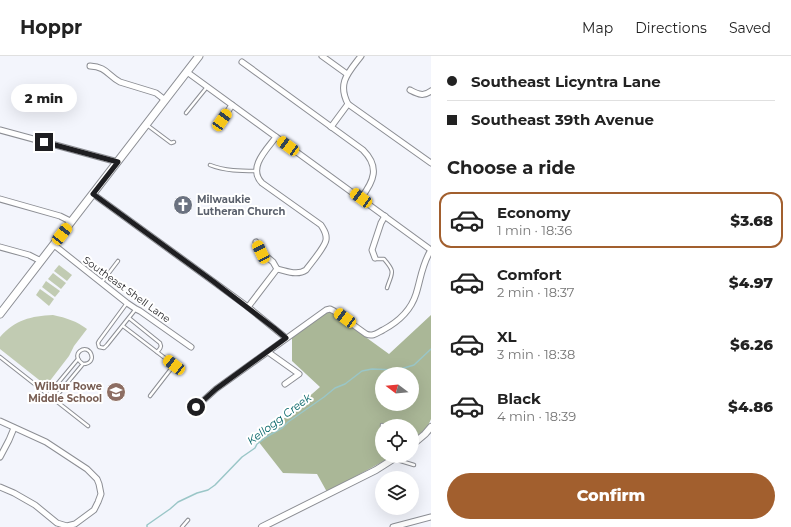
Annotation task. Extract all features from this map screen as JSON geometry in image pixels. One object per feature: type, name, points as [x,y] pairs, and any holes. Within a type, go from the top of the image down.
[{"type":"main road","points":[[0,314],[199,56]]},
{"type":"street","points":[[322,56],[347,74]]},
{"type":"street","points":[[361,56],[347,74],[344,96],[348,104],[431,162]]},
{"type":"street","points":[[242,62],[368,155],[371,160],[374,174],[370,186],[361,198]]},
{"type":"street","points":[[90,66],[96,66],[103,69],[120,82],[156,93],[165,100]]},
{"type":"street","points":[[187,72],[431,250],[423,266],[412,305],[392,325],[374,336],[370,336],[330,308],[216,389],[194,408]]},
{"type":"street","points":[[410,90],[420,95],[424,95],[431,91]]},
{"type":"street","points":[[331,127],[348,104]]},
{"type":"street","points":[[222,120],[232,105]]},
{"type":"street","points":[[0,130],[118,162]]},
{"type":"street","points":[[256,242],[261,252],[273,262],[277,269],[299,274],[306,270],[325,244],[326,240],[326,234],[321,225],[262,183],[259,179],[256,171],[257,163],[276,137]]},
{"type":"street","points":[[93,194],[248,308],[286,338]]},
{"type":"street","points":[[0,199],[60,216],[72,222]]},
{"type":"street","points":[[375,258],[372,250],[381,223],[385,216]]},
{"type":"street","name":"Southeast Shell Lane","points":[[54,245],[127,303],[140,310],[191,347]]},
{"type":"street","points":[[0,247],[29,255],[41,261]]},
{"type":"street","points":[[248,308],[277,269]]},
{"type":"street","points":[[268,352],[299,374],[285,384]]},
{"type":"street","points":[[0,421],[46,442],[88,469],[97,479],[100,488],[100,498],[96,507],[91,513],[75,524],[67,526],[57,523],[35,505],[0,487]]},
{"type":"street","points":[[419,440],[431,427]]},
{"type":"street","points":[[0,457],[14,428]]},
{"type":"street","points":[[262,527],[362,477],[385,463]]},
{"type":"street","points":[[393,527],[431,517]]},
{"type":"lane","points":[[186,113],[208,87]]},
{"type":"lane","points":[[146,124],[171,142],[174,142]]},
{"type":"lane","points":[[210,165],[236,171],[256,171]]},
{"type":"lane","points":[[375,258],[384,259],[391,267],[393,272],[387,288]]},
{"type":"lane","points":[[102,283],[118,262]]},
{"type":"lane","points":[[127,303],[99,341],[99,347],[106,347],[136,309]]},
{"type":"lane","points":[[128,318],[160,342],[161,346],[157,352]]},
{"type":"lane","points":[[123,326],[174,365],[150,396]]},
{"type":"lane","points":[[48,395],[78,359],[77,356],[79,352],[86,349],[89,351],[92,358],[90,362],[83,364],[54,399]]},
{"type":"lane","points":[[0,357],[88,426]]},
{"type":"lane","points":[[78,359],[79,362],[83,364]]},
{"type":"lane","points":[[408,463],[414,465]]},
{"type":"lane","points":[[182,527],[188,520]]},
{"type":"green space","points":[[59,265],[72,275],[67,281],[54,271]]},
{"type":"green space","points":[[53,273],[66,283],[61,289],[48,279]]},
{"type":"green space","points":[[46,281],[60,291],[55,297],[42,287]]},
{"type":"green space","points":[[40,289],[54,299],[49,306],[36,295]]},
{"type":"green space","points":[[331,312],[389,354],[431,315],[431,419],[427,428],[419,434],[419,419],[375,419],[375,463],[380,463],[327,492],[317,474],[283,473],[258,441],[320,387],[292,361],[292,338],[325,313]]},
{"type":"green space","points":[[53,315],[71,320],[87,329],[49,382],[43,383],[0,349],[0,337],[6,331],[24,320],[38,316]]},
{"type":"waterway","name":"Kellogg Creek","points":[[147,527],[147,525],[178,502],[197,493],[208,490],[215,485],[242,457],[255,448],[257,444],[282,428],[335,388],[345,384],[362,371],[372,369],[397,370],[414,365],[431,349]]},
{"type":"place","name":"Milwaukie Lutheran Church","points":[[183,205]]},
{"type":"place","name":"Wilbur Rowe Middle School","points":[[116,392]]},
{"type":"route","points":[[44,142],[118,162],[93,194],[214,282],[286,338],[216,389],[196,407]]}]
